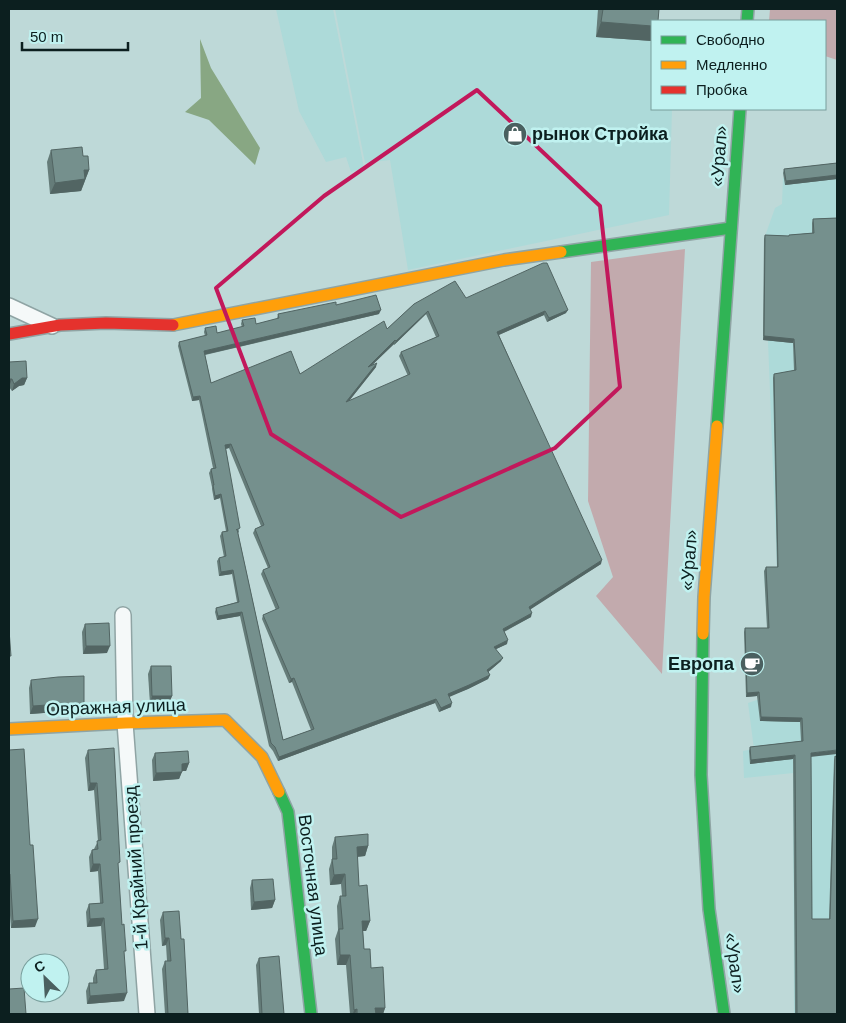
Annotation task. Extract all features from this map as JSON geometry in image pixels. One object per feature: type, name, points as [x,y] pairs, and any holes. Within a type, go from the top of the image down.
[{"type":"main road","name":"«Урал»","points":[[724,1014],[709,909],[701,775],[704,597],[740,110]]},
{"type":"main road","points":[[9,334],[52,326],[106,323],[173,325],[504,260],[731,228]]},
{"type":"main road","name":"Овражная улица","points":[[9,729],[125,722],[226,720]]},
{"type":"main road","name":"Восточная улица","points":[[226,720],[262,756],[288,812],[311,1014]]},
{"type":"street","points":[[9,306],[52,326]]},
{"type":"street","name":"1-й Крайний проезд","points":[[123,615],[125,722],[146,1014]]},
{"type":"highlighted area","points":[[477,90],[600,206],[620,387],[555,448],[401,517],[271,434],[216,288],[324,196]]},
{"type":"shaded area","points":[[276,9],[333,9],[364,168],[351,172],[346,157],[326,162],[299,111]]},
{"type":"shaded area","name":"рынок Стройка","points":[[335,9],[657,9],[651,20],[651,110],[672,110],[669,215],[408,270],[390,160],[365,163]]},
{"type":"shaded area","points":[[770,9],[837,9],[837,60],[826,56],[826,20],[769,20]]},
{"type":"shaded area","points":[[200,39],[211,68],[260,148],[255,165],[209,120],[185,112],[201,98]]},
{"type":"shaded area","points":[[837,171],[837,1014],[794,1014],[793,773],[744,778],[743,751],[754,749],[748,703],[771,695],[764,571],[777,570],[764,239],[775,208],[782,204],[783,178]]},
{"type":"shaded area","points":[[685,249],[662,674],[596,596],[613,577],[588,501],[591,262]]},
{"type":"building","points":[[603,9],[659,9],[658,20],[651,20],[651,26],[601,22]]},
{"type":"building","points":[[82,147],[83,156],[88,156],[89,170],[84,170],[85,179],[55,183],[51,150]]},
{"type":"building","points":[[837,163],[837,175],[786,181],[784,169]]},
{"type":"building","points":[[837,218],[837,750],[811,753],[812,919],[830,919],[835,756],[837,757],[837,1014],[797,1014],[795,755],[751,760],[750,747],[803,741],[802,718],[761,717],[759,692],[747,693],[745,628],[769,628],[766,567],[778,567],[774,374],[796,370],[794,339],[764,336],[765,235],[789,236],[814,233],[813,219]]},
{"type":"building","points":[[543,263],[547,263],[568,310],[549,318],[545,311],[497,332],[602,560],[529,607],[532,613],[503,629],[508,640],[494,647],[503,658],[487,670],[490,675],[448,694],[452,703],[441,708],[436,699],[279,757],[271,743],[242,612],[218,616],[216,608],[239,602],[233,570],[221,572],[219,558],[226,556],[222,532],[228,531],[221,494],[215,496],[211,469],[216,468],[200,396],[193,397],[179,342],[207,335],[205,328],[216,326],[217,333],[244,326],[242,320],[255,318],[256,324],[279,318],[278,314],[336,302],[336,305],[376,295],[381,310],[204,351],[211,383],[291,351],[300,374],[384,321],[387,329],[414,304],[455,281],[466,298]],"holes":[[[428,311],[439,336],[401,352],[410,374],[346,402],[377,363],[368,367]],[[231,444],[264,525],[255,529],[270,567],[263,570],[279,608],[263,615],[291,679],[294,678],[314,729],[283,740],[237,529],[240,528],[225,445]]]},
{"type":"building","points":[[26,361],[27,378],[22,378],[14,384],[12,379],[9,379],[9,362]]},
{"type":"building","points":[[109,623],[110,646],[86,646],[85,624]]},
{"type":"building","points":[[9,630],[11,656],[9,656]]},
{"type":"building","points":[[151,666],[171,666],[172,696],[152,696]]},
{"type":"building","points":[[84,676],[84,705],[33,706],[31,680]]},
{"type":"building","points":[[114,748],[120,862],[118,863],[122,925],[124,924],[126,951],[124,951],[127,993],[90,996],[89,983],[97,983],[96,970],[108,969],[104,918],[90,919],[89,904],[103,903],[100,864],[93,864],[92,850],[98,849],[97,841],[101,840],[97,783],[90,783],[88,750]]},
{"type":"building","points":[[24,749],[30,845],[33,845],[38,919],[13,921],[9,874],[9,750]]},
{"type":"building","points":[[188,751],[189,763],[182,764],[182,772],[156,773],[155,753]]},
{"type":"building","points":[[368,834],[368,846],[357,847],[359,886],[367,885],[370,921],[362,921],[364,949],[370,949],[371,968],[383,967],[385,1008],[375,1008],[376,1014],[357,1014],[357,1009],[354,1010],[350,955],[340,955],[339,929],[343,929],[340,896],[346,896],[345,874],[334,875],[332,859],[337,859],[335,837]]},
{"type":"building","points":[[273,879],[275,900],[254,902],[252,880]]},
{"type":"building","points":[[179,911],[181,939],[184,939],[188,1014],[168,1014],[165,961],[171,961],[169,938],[165,938],[163,912]]},
{"type":"building","points":[[279,956],[284,1014],[262,1014],[259,958]]},
{"type":"building","points":[[20,988],[20,1003],[25,1003],[26,1014],[9,1014],[9,989]]},
{"type":"traffic: fast","points":[[747,20],[748,9]]},
{"type":"traffic: fast","points":[[717,426],[740,110]]},
{"type":"traffic: fast","points":[[561,252],[731,228]]},
{"type":"traffic: fast","points":[[703,634],[701,775],[709,909],[724,1014]]},
{"type":"traffic: fast","points":[[279,792],[288,812],[311,1014]]},
{"type":"traffic: slow","points":[[173,325],[504,260],[561,252]]},
{"type":"traffic: slow","points":[[703,634],[717,426]]},
{"type":"traffic: slow","points":[[9,729],[225,720],[262,757],[279,792]]},
{"type":"traffic: jam","points":[[9,334],[60,325],[106,323],[173,325]]},
{"type":"place","name":"рынок Стройка","points":[[515,134]]},
{"type":"place","name":"Европа","points":[[752,664]]}]
